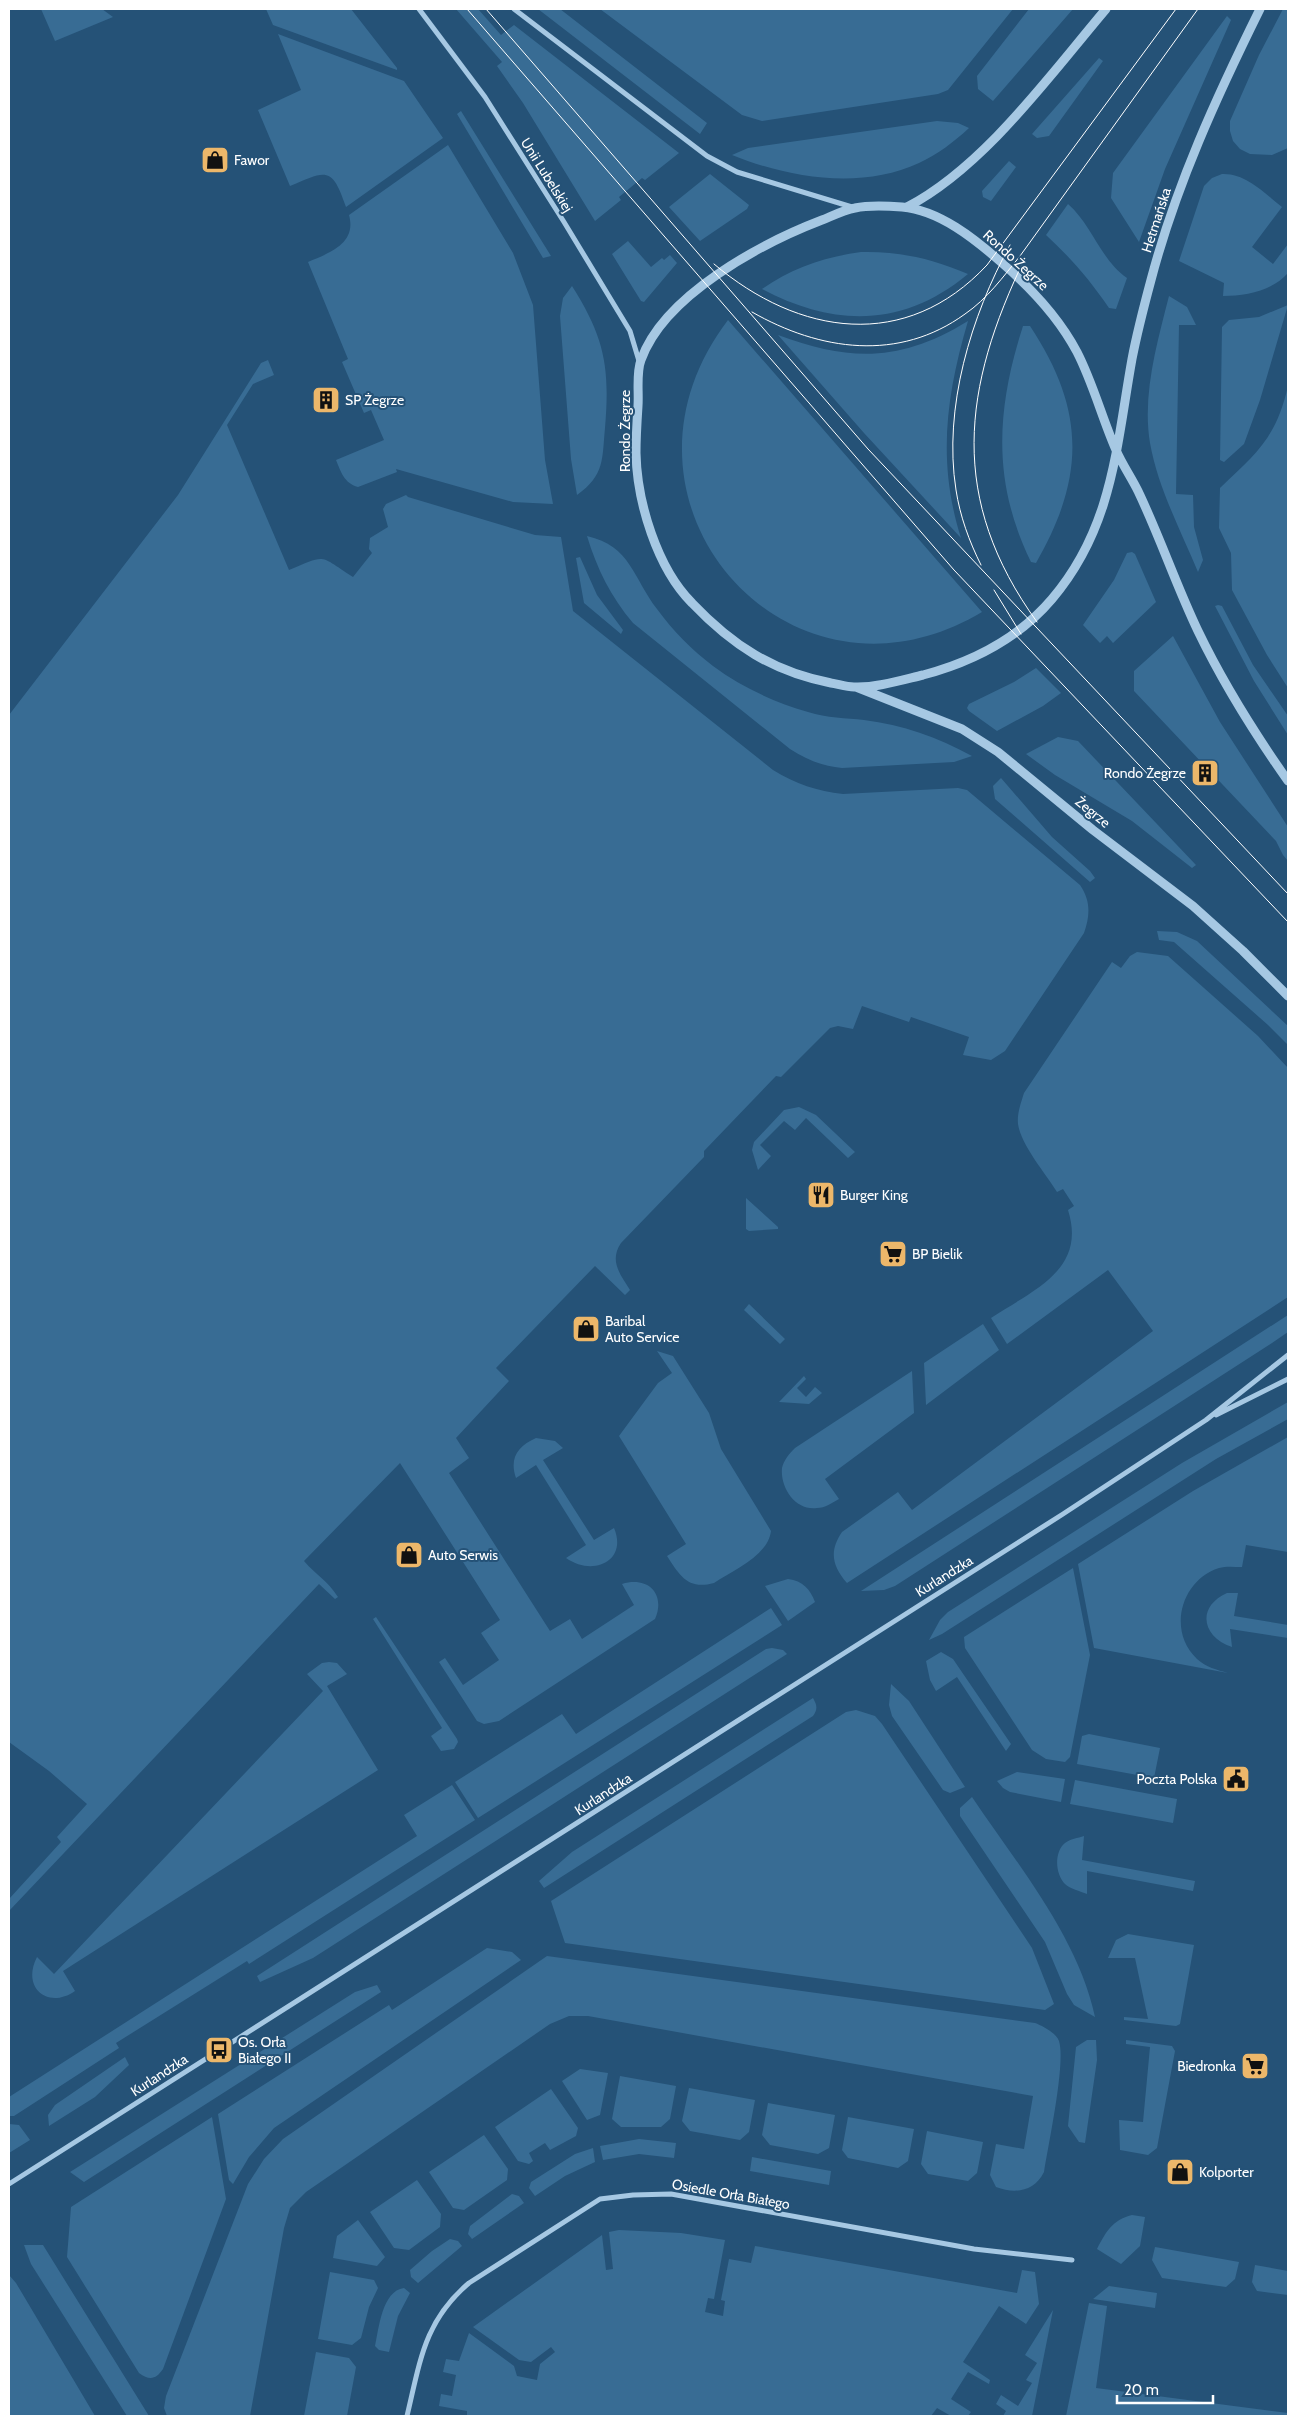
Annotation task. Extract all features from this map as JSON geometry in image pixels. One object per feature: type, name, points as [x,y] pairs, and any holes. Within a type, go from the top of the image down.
[{"type":"street","name":"Unii Lubelskiej","points":[[419,9],[485,97],[564,222],[630,331],[640,362]]},
{"type":"street","points":[[514,9],[707,156],[737,172],[855,208]]},
{"type":"street","points":[[907,207],[926,197],[964,168],[999,133],[1106,9]]},
{"type":"street","name":"Hetmańska","points":[[1117,454],[1133,355],[1152,274],[1172,211],[1195,149],[1227,76],[1260,9]]},
{"type":"street","name":"Rondo Żegrze","points":[[907,207],[934,216],[956,228],[1001,262],[1038,296],[1077,352],[1117,454],[1106,500],[1090,544],[1072,574],[1050,601],[1025,626],[993,648],[950,668],[906,679],[856,687],[805,678],[755,657],[715,628],[681,592],[657,548],[642,502],[636,457],[640,362],[655,335],[674,309],[714,277],[762,246],[796,230],[855,208],[907,207]]},
{"type":"street","points":[[1117,454],[1137,490],[1200,635],[1236,700],[1288,781]]},
{"type":"street","name":"Żegrze","points":[[856,687],[962,728],[998,752],[1093,830],[1193,906],[1243,951],[1288,996]]},
{"type":"street","name":"Kurlandzka","points":[[9,2184],[440,1912],[1206,1420],[1288,1355]]},
{"type":"street","name":"Kurlandzka","points":[[1206,1420],[1288,1379]]},
{"type":"street","name":"Osiedle Orła Białego","points":[[407,2416],[429,2331],[452,2297],[477,2277],[600,2199],[633,2195],[671,2194],[974,2248],[1072,2260]]},
{"type":"shaded area","points":[[41,9],[102,9],[113,17],[55,41]]},
{"type":"shaded area","points":[[266,9],[351,9],[397,70],[273,25]]},
{"type":"shaded area","points":[[456,9],[478,9],[501,35],[514,25],[679,153],[645,180],[642,178],[619,197],[621,200],[595,221],[523,103],[497,66],[502,62]]},
{"type":"shaded area","points":[[538,9],[560,9],[707,123],[700,134]]},
{"type":"shaded area","points":[[600,9],[1013,9],[948,90],[938,94],[762,121],[742,115]]},
{"type":"shaded area","points":[[1029,9],[1073,9],[993,101],[978,89],[977,76]]},
{"type":"shaded area","points":[[1283,9],[1288,9],[1288,148],[1272,155],[1250,154],[1240,149],[1233,141],[1230,121],[1259,55]]},
{"type":"shaded area","points":[[1227,16],[1231,20],[1165,169],[1139,242],[1111,198],[1113,173]]},
{"type":"shaded area","points":[[278,34],[404,81],[443,138],[346,207],[337,184],[327,175],[312,177],[290,186],[258,110],[301,90]]},
{"type":"shaded area","points":[[1099,58],[1103,61],[1049,136],[1037,138],[1032,134]]},
{"type":"shaded area","points":[[461,111],[551,256],[543,258],[457,114]]},
{"type":"shaded area","points":[[937,121],[958,123],[969,128],[946,147],[919,163],[897,171],[873,176],[825,178],[801,175],[777,170],[732,155],[748,148]]},
{"type":"shaded area","points":[[448,145],[513,253],[533,305],[545,460],[553,504],[513,502],[396,469],[397,472],[358,487],[346,480],[336,460],[384,440],[371,410],[364,413],[342,362],[348,359],[308,262],[332,251],[345,240],[349,233],[349,215]]},
{"type":"shaded area","points":[[1009,161],[1016,167],[991,201],[983,197],[982,191]]},
{"type":"shaded area","points":[[710,174],[749,205],[747,209],[700,241],[669,207]]},
{"type":"shaded area","points":[[1222,174],[1247,180],[1282,207],[1252,247],[1273,264],[1288,244],[1288,273],[1282,279],[1266,288],[1241,295],[1223,296],[1224,283],[1179,261],[1204,186],[1212,178]]},
{"type":"shaded area","points":[[1068,204],[1084,222],[1110,261],[1127,278],[1116,309],[1109,308],[1079,269],[1046,235]]},
{"type":"shaded area","points":[[628,241],[651,267],[662,258],[664,260],[670,255],[677,263],[644,302],[641,301],[612,254]]},
{"type":"shaded area","points":[[861,252],[889,253],[916,257],[968,274],[943,292],[919,304],[893,312],[868,316],[842,315],[815,310],[762,289],[785,275],[809,264]]},
{"type":"shaded area","points":[[572,286],[592,322],[598,338],[603,354],[607,388],[605,428],[600,466],[593,480],[577,495],[571,459],[560,316],[563,298]]},
{"type":"shaded area","points":[[1169,296],[1187,307],[1196,325],[1179,325],[1176,494],[1193,495],[1194,527],[1203,560],[1198,572],[1158,476],[1150,443],[1148,425],[1149,388],[1152,369]]},
{"type":"shaded area","points":[[1288,305],[1260,400],[1244,444],[1224,462],[1220,460],[1222,327],[1229,320],[1259,317]]},
{"type":"shaded area","points":[[728,320],[982,612],[910,640],[841,641],[780,618],[730,577],[697,523],[682,458],[691,389]]},
{"type":"shaded area","points":[[968,321],[954,376],[947,429],[949,483],[961,538],[864,433],[778,335],[829,350],[875,354],[898,351],[920,344]]},
{"type":"shaded area","points":[[1023,326],[1030,326],[1048,356],[1061,386],[1069,415],[1072,443],[1071,472],[1064,501],[1036,563],[1031,562],[1018,532],[1004,474],[1002,446],[1003,416],[1007,387]]},
{"type":"shaded area","points":[[268,360],[274,375],[253,384],[227,425],[289,570],[317,559],[322,559],[334,564],[353,577],[372,553],[369,549],[370,538],[388,527],[383,509],[386,504],[406,495],[535,535],[561,537],[573,611],[773,770],[807,786],[843,794],[958,788],[967,790],[1080,885],[1088,903],[1087,921],[1084,933],[1005,1051],[991,1060],[963,1055],[969,1037],[911,1017],[909,1022],[862,1006],[853,1029],[838,1026],[830,1028],[781,1077],[776,1076],[704,1151],[704,1157],[621,1243],[616,1256],[616,1262],[630,1290],[625,1295],[595,1266],[496,1368],[509,1381],[456,1438],[469,1458],[449,1473],[550,1631],[570,1619],[582,1639],[634,1605],[622,1584],[631,1582],[647,1585],[656,1595],[658,1610],[655,1619],[499,1721],[484,1724],[477,1721],[439,1662],[445,1658],[463,1685],[499,1660],[481,1633],[500,1620],[400,1463],[304,1561],[330,1586],[338,1597],[335,1599],[319,1584],[9,1911],[9,1899],[61,1842],[57,1837],[87,1804],[49,1771],[9,1742],[9,715],[178,495],[261,363]]},
{"type":"shaded area","points":[[1288,386],[1288,688],[1267,655],[1232,590],[1231,553],[1219,528],[1220,488],[1245,465],[1271,432],[1278,419]]},
{"type":"shaded area","points":[[587,536],[602,541],[622,555],[657,609],[676,632],[705,660],[735,681],[770,699],[795,708],[822,716],[878,722],[906,729],[946,743],[972,756],[954,762],[842,768],[821,764],[796,753],[633,623],[618,603],[606,582],[595,560]]},
{"type":"shaded area","points":[[1132,552],[1135,554],[1156,602],[1113,643],[1107,636],[1100,643],[1083,625],[1114,580],[1127,553]]},
{"type":"shaded area","points":[[580,557],[597,595],[623,630],[621,634],[584,603],[576,558]]},
{"type":"shaded area","points":[[1215,606],[1222,606],[1253,665],[1288,716],[1288,735],[1254,681]]},
{"type":"shaded area","points":[[1173,636],[1220,722],[1288,827],[1288,861],[1276,841],[1134,691],[1134,671]]},
{"type":"shaded area","points":[[1036,668],[1061,693],[1043,706],[997,731],[967,708],[969,704],[1014,682]]},
{"type":"shaded area","points":[[1058,737],[1078,741],[1196,865],[1192,868],[1132,821],[1055,775],[1026,754]]},
{"type":"shaded area","points":[[1001,778],[1052,837],[1090,871],[1095,878],[1090,882],[995,799],[993,786]]},
{"type":"shaded area","points":[[1157,931],[1177,932],[1197,941],[1288,1026],[1288,1045],[1174,942],[1159,940]]},
{"type":"shaded area","points":[[1137,952],[1168,956],[1258,1036],[1288,1068],[1288,1297],[847,1583],[838,1571],[834,1558],[835,1546],[842,1532],[898,1492],[912,1510],[1153,1331],[1108,1270],[1007,1344],[991,1318],[1039,1287],[1052,1276],[1063,1263],[1070,1248],[1072,1231],[1068,1210],[1074,1206],[1063,1189],[1057,1192],[1034,1159],[1020,1132],[1018,1120],[1024,1093],[1112,962],[1121,968],[1130,956]]},
{"type":"shaded area","points":[[799,1107],[816,1115],[855,1152],[848,1158],[806,1118],[795,1130],[784,1121],[760,1145],[771,1156],[758,1170],[752,1150],[754,1142],[784,1110]]},
{"type":"shaded area","points":[[746,1198],[778,1229],[749,1231],[746,1229]]},
{"type":"shaded area","points":[[749,1304],[785,1339],[780,1344],[744,1310]]},
{"type":"shaded area","points":[[1288,1315],[1288,1332],[1272,1343],[895,1586],[884,1590],[861,1591]]},
{"type":"shaded area","points":[[983,1324],[999,1350],[926,1405],[924,1363]]},
{"type":"shaded area","points":[[657,1351],[673,1356],[709,1413],[721,1449],[771,1531],[768,1540],[757,1555],[714,1583],[698,1585],[691,1583],[676,1570],[667,1556],[686,1544],[619,1436],[658,1383],[672,1373]]},
{"type":"shaded area","points":[[912,1371],[914,1413],[825,1479],[839,1499],[820,1508],[809,1508],[796,1502],[787,1490],[782,1476],[785,1460],[795,1448]]},
{"type":"shaded area","points":[[804,1376],[806,1379],[797,1388],[806,1397],[815,1387],[822,1393],[809,1404],[779,1402]]},
{"type":"shaded area","points":[[1288,1402],[1288,1419],[1216,1459],[942,1634],[929,1640],[940,1620],[948,1612],[1182,1463]]},
{"type":"shaded area","points":[[1288,1437],[1288,1552],[1246,1545],[1242,1567],[1222,1567],[1206,1574],[1195,1583],[1187,1595],[1182,1608],[1182,1635],[1188,1648],[1204,1664],[1228,1673],[1094,1648],[1078,1564],[1193,1491]]},
{"type":"shaded area","points":[[536,1438],[555,1441],[563,1448],[543,1460],[594,1540],[614,1528],[617,1540],[616,1549],[612,1557],[605,1562],[597,1566],[587,1566],[576,1564],[566,1558],[586,1545],[536,1465],[516,1478],[514,1464],[517,1454],[524,1445]]},
{"type":"shaded area","points":[[1073,1568],[1090,1655],[1070,1757],[1065,1762],[1046,1759],[1032,1750],[965,1648],[964,1637]]},
{"type":"shaded area","points":[[788,1579],[805,1586],[815,1602],[788,1621],[765,1586]]},
{"type":"shaded area","points":[[1227,1593],[1238,1593],[1234,1616],[1288,1625],[1288,1638],[1230,1629],[1232,1647],[1222,1642],[1209,1629],[1207,1614],[1210,1606]]},
{"type":"shaded area","points":[[771,1608],[782,1625],[478,1818],[455,1782],[562,1714],[576,1734]]},
{"type":"shaded area","points":[[376,1617],[457,1739],[458,1742],[454,1749],[441,1751],[431,1736],[442,1728],[373,1619]]},
{"type":"shaded area","points":[[766,1649],[783,1650],[787,1654],[313,1958],[260,1982],[257,1976]]},
{"type":"shaded area","points":[[941,1652],[953,1659],[1011,1744],[1006,1751],[957,1677],[936,1691],[930,1680],[926,1661]]},
{"type":"shaded area","points":[[322,1663],[337,1663],[347,1674],[327,1686],[378,1770],[63,1971],[75,1991],[55,1998],[47,1997],[40,1993],[32,1978],[37,1957],[54,1974],[323,1691],[307,1674]]},
{"type":"shaded area","points":[[891,1684],[909,1701],[965,1787],[950,1793],[943,1790],[892,1716],[889,1705]]},
{"type":"shaded area","points":[[813,1698],[816,1711],[813,1716],[544,1888],[539,1881],[572,1852]]},
{"type":"shaded area","points":[[856,1710],[875,1716],[882,1724],[1032,1948],[1054,2004],[1045,2010],[565,1943],[551,1901],[846,1712]]},
{"type":"shaded area","points":[[1089,1734],[1160,1748],[1154,1778],[1077,1764],[1082,1736]]},
{"type":"shaded area","points":[[1017,1772],[1065,1779],[1061,1802],[1010,1792],[997,1781]]},
{"type":"shaded area","points":[[1075,1780],[1177,1799],[1173,1823],[1070,1804]]},
{"type":"shaded area","points":[[452,1785],[475,1820],[249,1964],[247,1961],[116,2043],[119,2048],[14,2116],[9,2116],[9,2097],[417,1836],[404,1815]]},
{"type":"shaded area","points":[[972,1797],[1044,1902],[1060,1930],[1075,1958],[1087,1987],[1095,2017],[1074,2005],[1067,1994],[1045,1942],[960,1816],[960,1808]]},
{"type":"shaded area","points":[[1084,1836],[1082,1860],[1195,1881],[1193,1891],[1087,1871],[1087,1894],[1070,1887],[1065,1884],[1059,1875],[1057,1863],[1059,1852],[1065,1843]]},
{"type":"shaded area","points":[[1128,1934],[1194,1945],[1180,2024],[1176,2026],[1124,2020],[1124,2017],[1148,2019],[1135,1958],[1108,1958],[1116,1940]]},
{"type":"shaded area","points":[[487,1948],[512,1952],[521,1960],[274,2128],[249,2157],[233,2184],[229,2180],[218,2114],[389,2005],[392,2010]]},
{"type":"shaded area","points":[[547,1956],[1038,2024],[1055,2035],[1059,2041],[1061,2052],[1058,2085],[1044,2172],[1035,2184],[1017,2191],[996,2187],[990,2175],[996,2144],[1024,2149],[1033,2096],[588,2016],[569,2016],[550,2024],[306,2192],[290,2208],[284,2228],[250,2416],[167,2416],[164,2408],[166,2396],[248,2184],[264,2159],[283,2139]]},
{"type":"shaded area","points":[[377,1985],[381,1992],[84,2182],[70,2172],[355,1992]]},
{"type":"shaded area","points":[[1087,2040],[1096,2040],[1097,2060],[1085,2143],[1079,2142],[1068,2126],[1076,2047]]},
{"type":"shaded area","points":[[1126,2040],[1172,2046],[1175,2051],[1157,2148],[1148,2155],[1120,2150],[1119,2120],[1143,2122],[1150,2047],[1126,2044]]},
{"type":"shaded area","points":[[125,2057],[129,2065],[95,2097],[49,2126],[48,2115],[55,2105]]},
{"type":"shaded area","points":[[580,2069],[608,2073],[600,2115],[587,2120],[562,2081]]},
{"type":"shaded area","points":[[620,2076],[676,2086],[670,2119],[661,2127],[621,2127],[612,2119]]},
{"type":"shaded area","points":[[689,2088],[755,2100],[749,2132],[740,2140],[690,2131],[682,2121]]},
{"type":"shaded area","points":[[551,2089],[578,2128],[576,2136],[550,2150],[545,2143],[529,2153],[533,2161],[529,2164],[518,2161],[495,2127]]},
{"type":"shaded area","points":[[768,2103],[835,2115],[829,2148],[818,2154],[770,2145],[762,2135]]},
{"type":"shaded area","points":[[212,2117],[226,2199],[163,2369],[158,2375],[150,2378],[139,2373],[67,2257],[71,2207]]},
{"type":"shaded area","points":[[848,2117],[914,2129],[908,2161],[898,2168],[848,2158],[842,2150]]},
{"type":"shaded area","points":[[9,2124],[19,2125],[30,2140],[9,2153]]},
{"type":"shaded area","points":[[927,2131],[983,2142],[977,2173],[968,2181],[928,2174],[921,2164]]},
{"type":"shaded area","points":[[484,2135],[508,2169],[507,2180],[464,2210],[453,2208],[429,2172]]},
{"type":"shaded area","points":[[639,2139],[676,2143],[674,2158],[639,2154],[603,2160],[600,2146]]},
{"type":"shaded area","points":[[593,2148],[595,2162],[565,2176],[535,2196],[529,2188],[531,2182],[575,2154]]},
{"type":"shaded area","points":[[752,2157],[831,2171],[829,2185],[750,2171]]},
{"type":"shaded area","points":[[417,2180],[441,2214],[440,2227],[409,2250],[394,2248],[370,2212]]},
{"type":"shaded area","points":[[512,2194],[519,2196],[524,2203],[472,2239],[468,2234],[470,2226]]},
{"type":"shaded area","points":[[1132,2215],[1145,2217],[1140,2246],[1121,2264],[1097,2249],[1115,2223]]},
{"type":"shaded area","points":[[358,2220],[385,2257],[377,2266],[333,2258],[337,2236]]},
{"type":"shaded area","points":[[619,2230],[681,2233],[725,2240],[714,2299],[708,2298],[705,2312],[723,2316],[725,2301],[721,2300],[729,2259],[751,2263],[755,2246],[1017,2293],[1022,2270],[1035,2272],[1039,2304],[1026,2324],[999,2306],[963,2362],[990,2380],[989,2384],[968,2372],[951,2399],[971,2412],[968,2416],[951,2416],[937,2408],[931,2416],[467,2416],[467,2411],[439,2406],[441,2394],[452,2396],[456,2375],[443,2372],[446,2359],[459,2361],[469,2333],[514,2366],[517,2376],[537,2380],[540,2364],[555,2352],[551,2347],[531,2362],[519,2360],[473,2327],[602,2235],[606,2270],[613,2269],[609,2232]]},
{"type":"shaded area","points":[[450,2239],[458,2241],[462,2246],[418,2283],[411,2277],[410,2270],[432,2251]]},
{"type":"shaded area","points":[[24,2245],[43,2245],[149,2416],[127,2416],[31,2264]]},
{"type":"shaded area","points":[[1155,2247],[1239,2262],[1235,2279],[1226,2287],[1162,2278],[1152,2260]]},
{"type":"shaded area","points":[[1255,2265],[1288,2271],[1288,2295],[1257,2291],[1252,2282]]},
{"type":"shaded area","points":[[330,2272],[374,2280],[378,2288],[369,2307],[361,2338],[352,2345],[318,2339]]},
{"type":"shaded area","points":[[9,2275],[16,2283],[95,2416],[9,2416]]},
{"type":"shaded area","points":[[1109,2286],[1157,2293],[1155,2308],[1093,2299]]},
{"type":"shaded area","points":[[404,2288],[410,2293],[398,2316],[389,2352],[379,2350],[375,2346],[386,2303],[397,2291]]},
{"type":"shaded area","points":[[1089,2303],[1107,2306],[1096,2388],[1288,2413],[1288,2416],[1066,2416]]},
{"type":"shaded area","points":[[1053,2310],[1032,2416],[1003,2416],[1006,2411],[996,2404],[1001,2395],[1018,2406],[1032,2383],[1026,2380],[1037,2363],[1025,2355]]},
{"type":"shaded area","points":[[316,2352],[349,2358],[356,2367],[347,2416],[304,2416]]},
{"type":"tram line","points":[[467,9],[954,570],[1288,922]]},
{"type":"tram line","points":[[486,9],[868,449],[1288,894]]},
{"type":"tram line","points":[[714,264],[747,288],[781,307],[816,319],[852,324],[887,322],[922,312],[956,293],[987,265],[1176,9]]},
{"type":"tram line","points":[[752,312],[805,336],[859,346],[887,345],[913,339],[940,329],[965,314],[988,295],[1020,256],[1198,9]]},
{"type":"tram line","points":[[981,565],[966,528],[958,500],[953,459],[953,427],[957,395],[972,332],[983,302],[1010,245]]},
{"type":"tram line","points":[[1025,258],[1004,306],[988,352],[978,398],[974,443],[977,487],[989,532],[1008,576],[1037,622]]},
{"type":"tram line","points":[[994,590],[1021,634]]},
{"type":"place","name":"Fawor","points":[[215,160]]},
{"type":"place","name":"SP Żegrze","points":[[326,400]]},
{"type":"place","name":"Rondo Żegrze","points":[[1205,773]]},
{"type":"place","name":"Burger King","points":[[821,1195]]},
{"type":"place","name":"BP Bielik","points":[[893,1254]]},
{"type":"place","name":"Baribal Auto Service","points":[[586,1329]]},
{"type":"place","name":"Auto Serwis","points":[[409,1555]]},
{"type":"place","name":"Poczta Polska","points":[[1236,1779]]},
{"type":"place","name":"Os. Orła Białego II","points":[[219,2050]]},
{"type":"place","name":"Biedronka","points":[[1255,2066]]},
{"type":"place","name":"Kolporter","points":[[1180,2172]]}]
